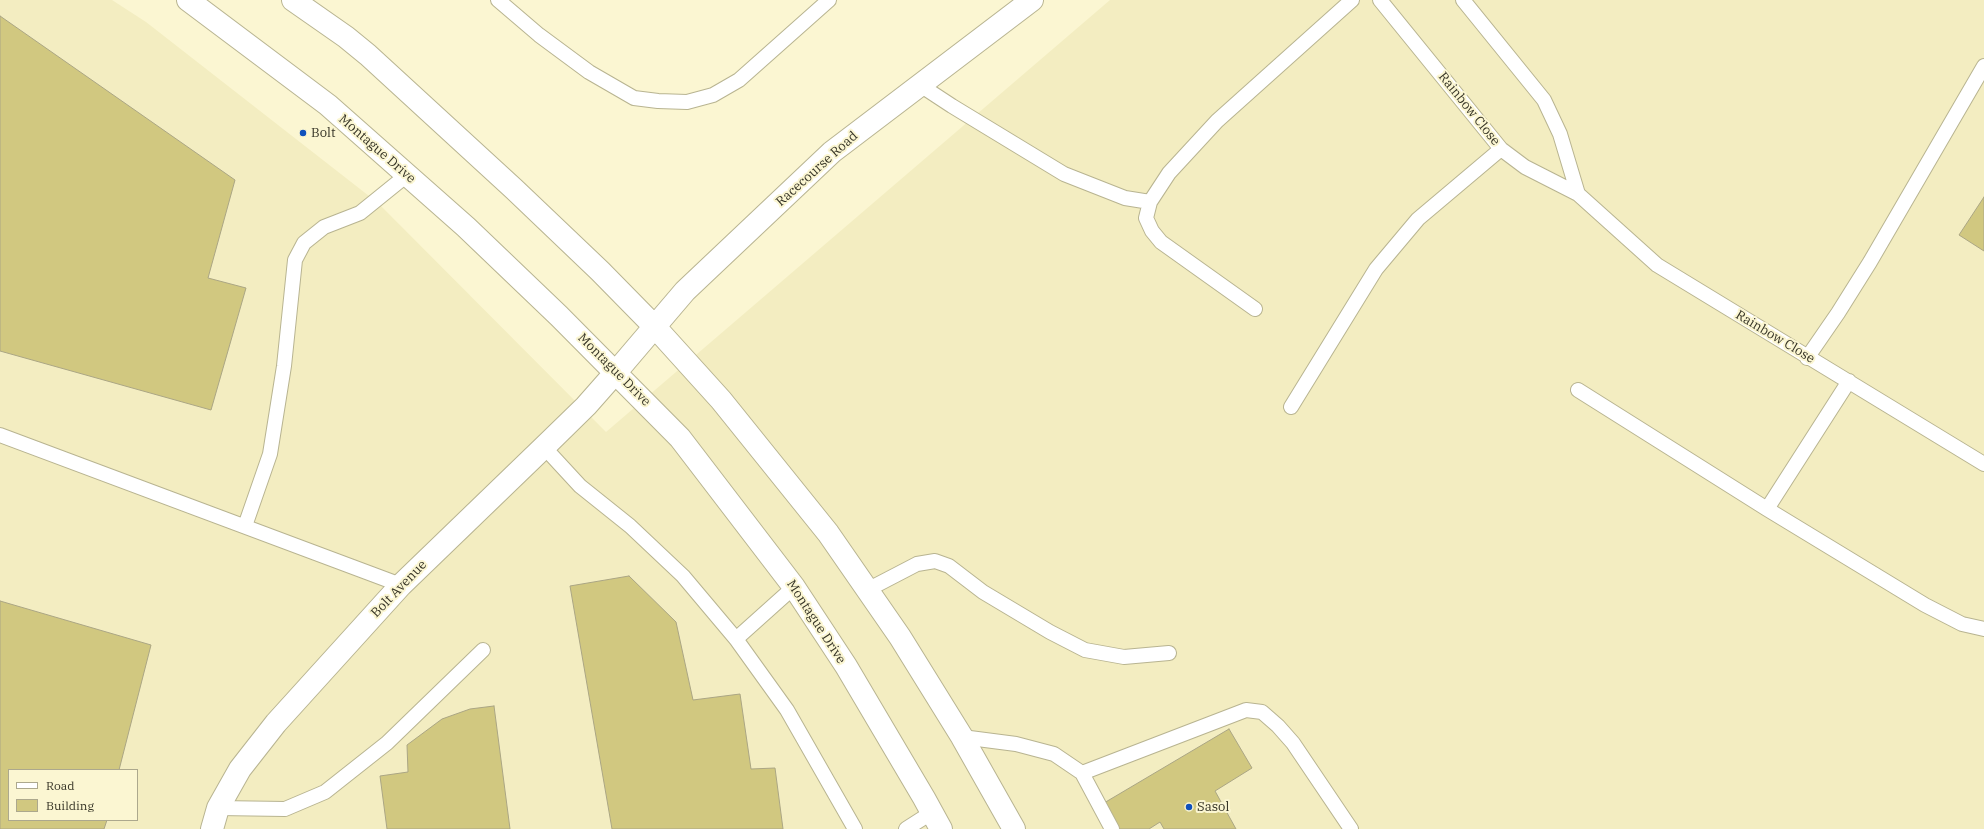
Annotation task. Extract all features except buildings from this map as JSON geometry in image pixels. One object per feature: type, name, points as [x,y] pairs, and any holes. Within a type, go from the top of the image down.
[{"type":"main road","name":"Montague Drive","points":[[188,0],[328,105],[466,227],[616,372],[680,438],[794,587],[850,673],[936,821]]},
{"type":"main road","points":[[293,0],[346,37],[514,188],[600,271],[655,327],[721,400],[828,533],[900,637],[962,738],[1014,829]]},
{"type":"main road","name":"Racecourse Road","points":[[616,372],[685,291],[832,152],[1025,5]]},
{"type":"main road","name":"Bolt Avenue","points":[[212,829],[218,808],[240,769],[276,723],[401,585],[586,406],[616,372]]},
{"type":"lane","points":[[498,0],[539,34],[589,72],[634,98],[687,102],[712,95],[739,80],[829,0]]},
{"type":"lane","points":[[1256,309],[1161,242],[1152,231],[1146,218],[1150,202],[1169,173],[1217,121],[1352,0]]},
{"type":"lane","name":"Rainbow Close","points":[[1380,0],[1501,149],[1525,166],[1578,194],[1657,265],[1807,358],[1849,381],[1984,464]]},
{"type":"lane","points":[[1463,0],[1544,100],[1560,134],[1578,194]]},
{"type":"lane","points":[[1807,358],[1838,313],[1870,262],[1984,66]]},
{"type":"lane","points":[[920,85],[1064,174],[1125,198],[1150,202]]},
{"type":"lane","points":[[1292,407],[1376,269],[1418,219],[1501,149]]},
{"type":"lane","points":[[245,526],[270,454],[284,366],[295,260],[304,243],[324,227],[360,213],[407,175]]},
{"type":"lane","points":[[1767,509],[1849,381]]},
{"type":"lane","points":[[1578,390],[1767,509],[1925,605],[1962,624],[1984,629]]},
{"type":"lane","points":[[0,435],[401,585]]},
{"type":"lane","points":[[544,447],[580,486],[630,526],[683,576],[736,639],[787,710],[855,829]]},
{"type":"lane","points":[[867,590],[917,564],[935,561],[949,566],[983,592],[1050,632],[1085,650],[1124,657],[1169,653]]},
{"type":"lane","points":[[736,639],[794,587]]},
{"type":"lane","points":[[218,808],[285,809],[325,792],[387,742],[483,650]]},
{"type":"lane","points":[[1082,773],[1246,710],[1262,712],[1278,726],[1293,744],[1351,829]]},
{"type":"lane","points":[[962,738],[1016,744],[1054,754],[1082,773],[1112,829]]},
{"type":"lane","points":[[906,829],[936,821]]},
{"type":"shaded area","points":[[0,0],[112,0],[146,22],[378,203],[606,432],[1110,0],[1984,0],[1984,829],[0,829]]},
{"type":"place","name":"Bolt","points":[[303,133]]},
{"type":"place","name":"Sasol","points":[[1189,807]]}]
